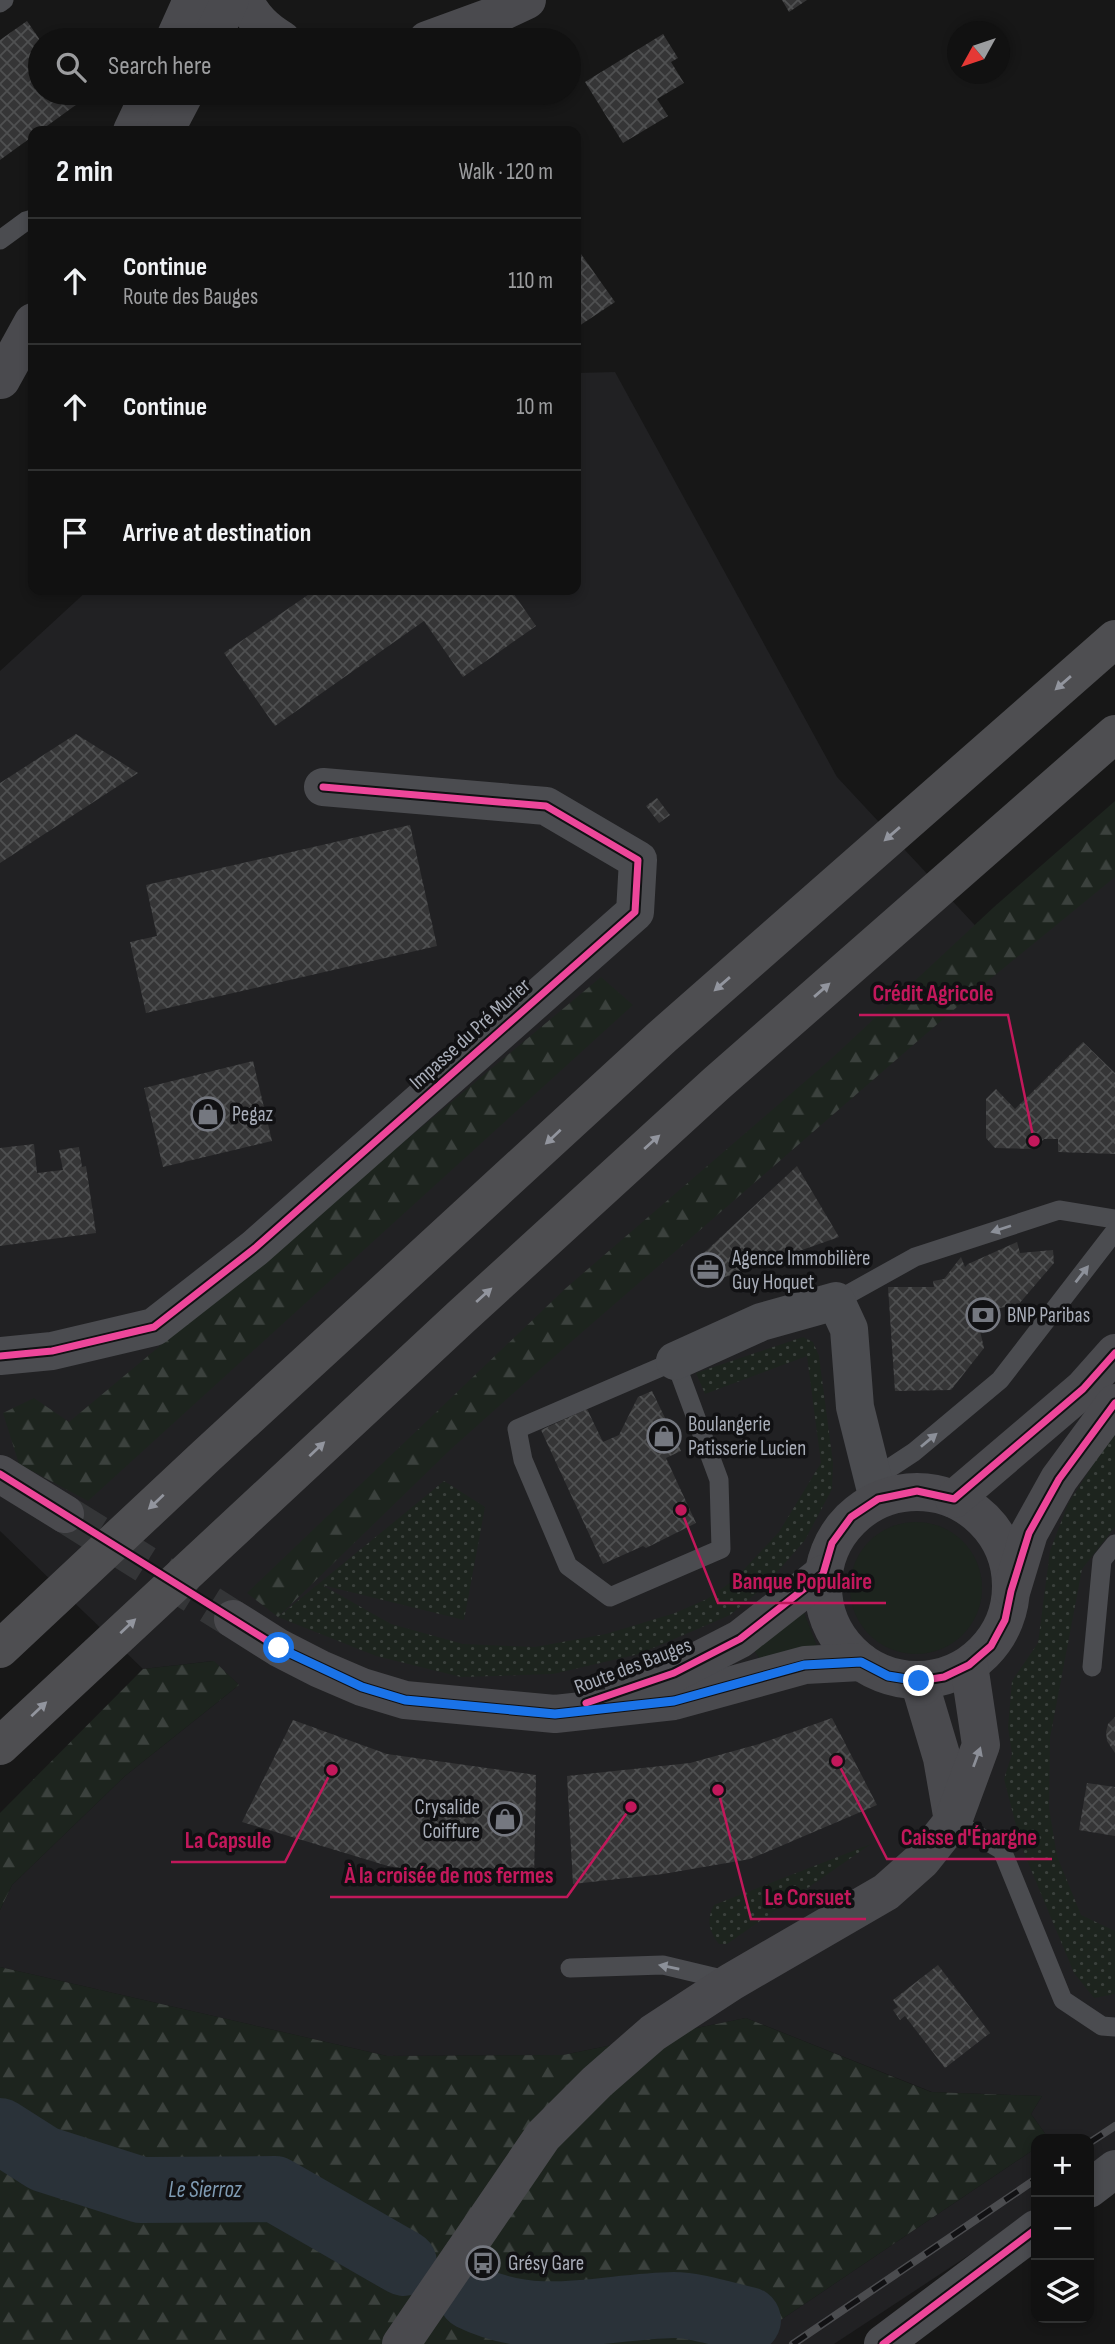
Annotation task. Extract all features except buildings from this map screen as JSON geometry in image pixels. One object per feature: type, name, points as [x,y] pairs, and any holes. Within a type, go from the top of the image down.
[{"type":"highway","points":[[0,1648],[662,1037],[1115,639]]},
{"type":"highway","points":[[0,1746],[461,1315],[696,1101],[1115,734]]},
{"type":"main road","points":[[179,28],[192,0]]},
{"type":"main road","points":[[199,0],[207,28]]},
{"type":"main road","points":[[217,28],[230,0]]},
{"type":"main road","points":[[244,0],[252,16],[263,28]]},
{"type":"main road","points":[[460,28],[527,0]]},
{"type":"main road","points":[[134,126],[144,105]]},
{"type":"main road","points":[[168,126],[179,105]]},
{"type":"main road","points":[[1,381],[28,331]]},
{"type":"main road","points":[[1,381],[28,346]]},
{"type":"main road","points":[[954,1499],[1083,1389],[1115,1353]]},
{"type":"main road","points":[[1011,1591],[1006,1554],[986,1521],[954,1499],[917,1491],[875,1489],[832,1543],[823,1574],[825,1607],[838,1638],[861,1662],[888,1676],[919,1681],[944,1677],[969,1665],[991,1646],[1005,1620],[1011,1591],[1030,1533],[1053,1490],[1113,1405]]},
{"type":"main road","points":[[0,1474],[65,1514]]},
{"type":"main road","name":"Route des Bauges","points":[[555,1714],[674,1673],[740,1639],[823,1574]]},
{"type":"main road","name":"Route des Bauges","points":[[233,1619],[279,1648],[320,1669],[362,1687],[405,1700],[555,1714],[674,1701],[804,1665],[861,1662]]},
{"type":"main road","points":[[405,2339],[543,2136],[597,2082],[653,2033],[731,1982],[886,1892],[922,1860],[953,1821],[981,1745],[969,1665]]},
{"type":"main road","points":[[919,1681],[942,1758],[953,1821]]},
{"type":"street","name":"Impasse du Pré Murier","points":[[0,1356],[52,1351],[154,1327],[255,1248],[635,912],[638,860],[546,806],[323,787]]},
{"type":"street","points":[[675,1361],[761,1322],[836,1301],[849,1329],[855,1407],[875,1489]]},
{"type":"street","name":"Impasse du Pré Murier","points":[[0,1386],[52,1351]]},
{"type":"street","points":[[1094,2185],[1115,2169]]},
{"type":"street","points":[[883,2344],[1031,2233]]},
{"type":"lane","points":[[0,240],[28,222]]},
{"type":"lane","points":[[836,1301],[915,1257],[1059,1210],[1115,1219]]},
{"type":"lane","points":[[875,1489],[914,1452],[1000,1380],[1115,1231]]},
{"type":"lane","points":[[675,1361],[719,1480],[721,1549],[610,1597],[568,1566],[523,1460],[517,1429],[675,1361]]},
{"type":"lane","points":[[1092,1667],[1102,1560],[1115,1544]]},
{"type":"lane","points":[[953,1821],[1002,1850],[1063,2000],[1102,2026],[1115,2027]]},
{"type":"lane","points":[[570,1968],[663,1965],[731,1982]]},
{"type":"shaded area","points":[[615,372],[837,777],[985,936],[1115,831],[1115,2159],[1094,2173],[1094,2134],[1045,2134],[1031,2114],[1042,2096],[932,2092],[746,2018],[563,2055],[387,2056],[0,1967],[0,1910],[12,1885],[125,1776],[239,1685],[213,1661],[143,1669],[0,1531],[0,671],[83,595],[581,595],[581,373]]},
{"type":"shaded area","points":[[1031,2151],[1031,2214],[834,2344],[745,2344]]},
{"type":"green space","points":[[1115,801],[1115,877],[972,994],[572,1341],[451,1449],[278,1617],[247,1593],[566,1288],[831,1059],[994,907]]},
{"type":"green space","points":[[601,977],[633,1005],[88,1501],[19,1464],[3,1413],[34,1398],[69,1422]]},
{"type":"green space","points":[[803,1337],[813,1342],[819,1356],[833,1463],[832,1489],[805,1540],[765,1586],[730,1615],[639,1654],[553,1674],[461,1677],[376,1656],[278,1617],[444,1481],[485,1507],[464,1620],[322,1585],[391,1624],[463,1644],[535,1647],[606,1634],[675,1613],[707,1599],[734,1580],[779,1532],[821,1463],[807,1356],[705,1394],[696,1373]]},
{"type":"green space","points":[[1115,1430],[1115,1527],[1082,1569],[1050,1738],[1049,1808],[1057,1856],[1081,1915],[1115,1931],[1115,1994],[1094,1998],[1074,1973],[1022,1848],[1004,1779],[1012,1754],[1008,1727],[1012,1681],[1038,1643],[1050,1551],[1068,1504]]},
{"type":"green space","points":[[916,1522],[941,1527],[963,1541],[977,1563],[982,1588],[977,1613],[963,1635],[941,1649],[916,1654],[891,1649],[869,1635],[855,1613],[850,1588],[855,1563],[869,1541],[891,1527]]},
{"type":"green space","points":[[800,1602],[818,1649],[762,1662],[749,1643]]},
{"type":"green space","points":[[214,1661],[239,1685],[125,1776],[12,1885],[0,1910],[0,1813],[143,1669]]},
{"type":"green space","points":[[871,1844],[727,1944],[719,1944],[709,1921],[714,1905]]},
{"type":"green space","points":[[0,1967],[387,2056],[563,2055],[746,2018],[931,2092],[1042,2096],[1031,2114],[1045,2134],[1031,2134],[1031,2151],[745,2344],[0,2344]]},
{"type":"waterway","name":"Le Sierroz","points":[[0,2131],[44,2159],[141,2190],[275,2189],[404,2263]]},
{"type":"waterway","name":"Le Sierroz","points":[[471,2297],[496,2307],[521,2312],[571,2314],[683,2305],[748,2320]]},
{"type":"tunnel","points":[[65,1514],[233,1619]]},
{"type":"railway","points":[[1094,2140],[1115,2126]]},
{"type":"railway","points":[[793,2344],[1031,2182]]},
{"type":"cycle path","points":[[0,1356],[52,1351],[154,1327],[255,1248],[635,912],[638,860],[546,806],[323,787]]},
{"type":"cycle path","points":[[586,1703],[674,1673],[740,1639],[823,1574],[832,1543],[851,1517],[878,1499],[917,1491],[954,1499],[1083,1389],[1115,1353]]},
{"type":"cycle path","points":[[0,1474],[279,1648],[362,1687],[405,1700],[555,1714],[674,1701],[805,1665],[861,1662],[888,1676],[919,1681],[944,1677],[969,1665],[991,1646],[1005,1620],[1029,1533],[1059,1479],[1115,1403]]},
{"type":"cycle path","points":[[883,2344],[1031,2233]]},
{"type":"place","name":"Pegaz","points":[[208,1114]]},
{"type":"place","name":"Crédit Agricole","points":[[1034,1141]]},
{"type":"place","name":"Agence Immobilière Guy Hoquet","points":[[708,1270]]},
{"type":"place","name":"BNP Paribas","points":[[983,1315]]},
{"type":"place","name":"Boulangerie Patisserie Lucien","points":[[664,1436]]},
{"type":"place","name":"Banque Populaire","points":[[681,1510]]},
{"type":"place","name":"Caisse d'Épargne","points":[[837,1761]]},
{"type":"place","name":"La Capsule","points":[[332,1770]]},
{"type":"place","name":"Le Corsuet","points":[[718,1790]]},
{"type":"place","name":"À la croisée de nos fermes","points":[[631,1807]]},
{"type":"place","name":"Crysalide Coiffure","points":[[505,1819]]},
{"type":"place","name":"Grésy Gare","points":[[483,2263]]},
{"type":"route","points":[[279,1648],[362,1687],[405,1700],[555,1714],[674,1701],[804,1665],[861,1662],[888,1676],[919,1681]]}]
